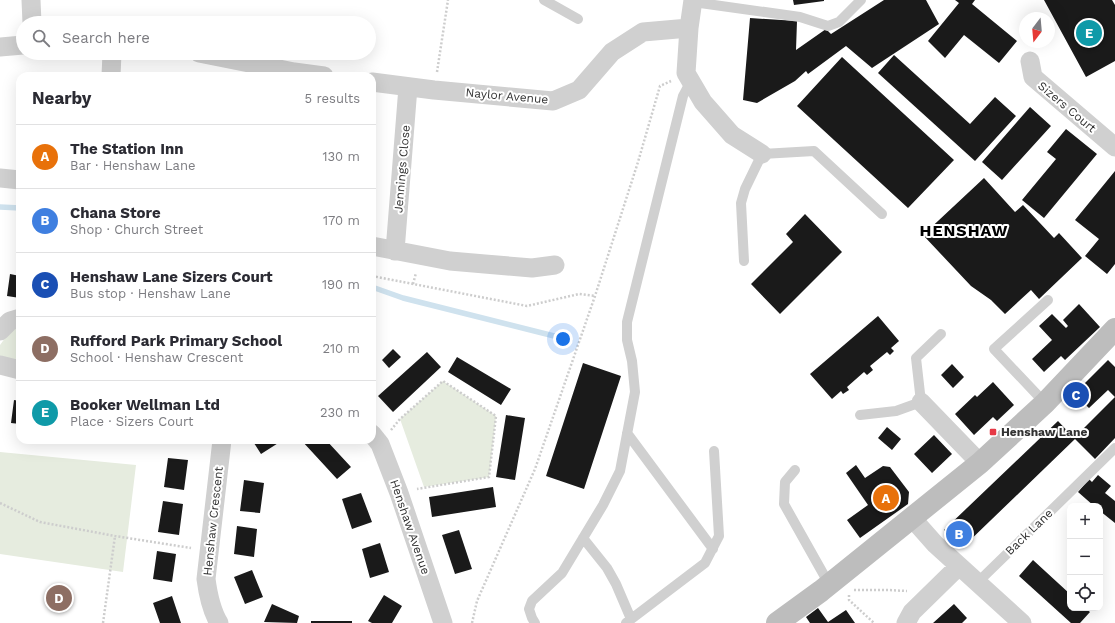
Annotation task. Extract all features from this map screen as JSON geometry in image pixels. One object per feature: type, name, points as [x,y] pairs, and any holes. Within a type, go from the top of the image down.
[{"type":"street","points":[[31,0],[32,16]]},
{"type":"street","points":[[693,1],[689,28],[689,77],[703,102],[732,135],[762,154]]},
{"type":"street","name":"Naylor Avenue","points":[[376,83],[434,90],[553,101],[579,90],[612,52],[643,32],[689,28]]},
{"type":"street","points":[[0,47],[16,46]]},
{"type":"street","points":[[112,60],[112,72]]},
{"type":"street","points":[[234,60],[294,72]]},
{"type":"street","name":"Sizers Court","points":[[1030,61],[1033,77],[1115,147]]},
{"type":"street","name":"Jennings Close","points":[[395,251],[408,87]]},
{"type":"street","points":[[0,178],[16,180]]},
{"type":"street","points":[[376,247],[450,260],[532,268],[555,265]]},
{"type":"street","points":[[0,331],[10,321],[16,319]]},
{"type":"street","points":[[776,623],[829,584],[980,463],[1045,403],[1115,329]]},
{"type":"street","points":[[0,365],[16,369]]},
{"type":"street","points":[[921,402],[980,463]]},
{"type":"street","name":"Henshaw Avenue","points":[[376,439],[399,493],[443,623]]},
{"type":"street","name":"Henshaw Crescent","points":[[219,623],[208,597],[206,579],[222,444]]},
{"type":"street","points":[[912,518],[935,544],[1022,623]]},
{"type":"street","points":[[906,623],[912,612],[959,566]]},
{"type":"lane","points":[[544,0],[578,19]]},
{"type":"lane","points":[[693,1],[800,17],[828,26],[839,22],[861,0]]},
{"type":"lane","points":[[535,623],[529,609],[532,601],[562,573],[603,505],[620,471],[635,392],[632,361],[627,340],[627,322],[689,77]]},
{"type":"lane","points":[[744,262],[741,203],[744,189],[762,154],[814,150],[882,214]]},
{"type":"lane","points":[[1045,403],[994,349],[1048,300]]},
{"type":"lane","points":[[860,415],[896,411],[921,402],[916,358],[941,334]]},
{"type":"lane","points":[[628,433],[713,549]]},
{"type":"lane","name":"Back Lane","points":[[977,583],[1115,449]]},
{"type":"lane","points":[[583,538],[607,568],[616,584],[628,621],[706,564],[719,536],[714,451]]},
{"type":"lane","points":[[795,470],[785,482],[784,504],[829,584]]},
{"type":"path","points":[[434,90],[448,0]]},
{"type":"path","points":[[472,623],[477,601],[535,469],[595,296],[638,162],[660,86],[689,77]]},
{"type":"path","points":[[376,277],[527,306],[579,294],[595,296]]},
{"type":"path","points":[[376,439],[443,381],[496,416],[489,477],[399,493]]},
{"type":"path","points":[[0,503],[40,522],[209,551]]},
{"type":"path","points":[[103,623],[116,536]]},
{"type":"path","points":[[874,623],[849,600],[849,590],[888,590],[932,593]]},
{"type":"shaded area","points":[[16,328],[16,360],[0,356],[0,345],[11,330]]},
{"type":"shaded area","points":[[443,381],[496,416],[489,477],[424,487],[400,419]]},
{"type":"shaded area","points":[[0,452],[136,465],[123,572],[0,554]]},
{"type":"building","points":[[793,0],[824,0],[824,1],[794,5]]},
{"type":"building","points":[[884,0],[926,0],[939,24],[872,68],[846,46],[808,74],[806,71],[795,81],[757,103],[743,100],[750,18],[797,21],[796,50],[826,29],[831,34]]},
{"type":"building","points":[[955,0],[975,0],[972,4],[1017,41],[999,63],[964,35],[945,58],[928,41],[959,3]]},
{"type":"building","points":[[1044,0],[1112,0],[1115,5],[1115,61],[1086,77],[1055,20],[1055,12],[1051,12]]},
{"type":"building","points":[[894,55],[970,124],[995,97],[1016,116],[975,161],[878,73]]},
{"type":"building","points":[[842,57],[954,160],[908,208],[797,106]]},
{"type":"building","points":[[1030,107],[1051,126],[1002,180],[982,162]]},
{"type":"building","points":[[1066,129],[1097,154],[1044,218],[1022,200],[1056,159],[1047,152]]},
{"type":"building","points":[[1115,171],[1115,264],[1107,274],[1085,256],[1099,239],[1075,220]]},
{"type":"building","points":[[984,178],[1015,212],[1023,205],[1054,238],[1059,233],[1082,258],[1039,299],[1031,290],[1005,314],[991,300],[971,286],[923,235]]},
{"type":"building","points":[[805,214],[842,252],[780,314],[751,284],[793,242],[786,234]]},
{"type":"building","points":[[10,274],[16,275],[16,297],[7,296]]},
{"type":"building","points":[[1079,304],[1100,327],[1065,360],[1061,356],[1044,372],[1032,359],[1052,340],[1039,326],[1052,314],[1066,328],[1068,326],[1063,320]]},
{"type":"building","points":[[878,316],[899,341],[891,348],[894,351],[890,355],[887,352],[870,366],[873,370],[867,375],[864,372],[847,387],[849,390],[843,394],[841,391],[832,399],[810,374]]},
{"type":"building","points":[[393,349],[401,357],[389,368],[382,360]]},
{"type":"building","points":[[427,352],[441,367],[393,412],[378,396]]},
{"type":"building","points":[[457,357],[511,389],[501,405],[448,372]]},
{"type":"building","points":[[1108,360],[1115,367],[1115,397],[1108,390],[1089,408],[1074,394]]},
{"type":"building","points":[[583,363],[621,376],[584,489],[546,476]]},
{"type":"building","points":[[952,364],[964,377],[953,388],[941,375]]},
{"type":"building","points":[[993,382],[1014,405],[997,421],[993,417],[974,435],[955,414],[975,395],[977,397]]},
{"type":"building","points":[[1115,397],[1115,438],[1095,459],[1075,439],[962,548],[944,530],[1058,421],[1074,438]]},
{"type":"building","points":[[14,400],[16,400],[16,424],[11,423]]},
{"type":"building","points":[[506,415],[525,418],[515,480],[496,477]]},
{"type":"building","points":[[887,427],[901,439],[892,450],[878,438]]},
{"type":"building","points":[[934,435],[952,454],[932,473],[914,454]]},
{"type":"building","points":[[255,444],[277,444],[261,454]]},
{"type":"building","points":[[305,444],[330,444],[351,467],[337,479]]},
{"type":"building","points":[[168,458],[188,460],[184,490],[164,487]]},
{"type":"building","points":[[856,465],[865,478],[883,466],[890,467],[909,492],[908,504],[860,538],[847,520],[868,505],[846,473]]},
{"type":"building","points":[[1098,475],[1111,486],[1105,493],[1115,501],[1115,523],[1103,513],[1103,503],[1091,503],[1078,492],[1089,479],[1092,482]]},
{"type":"building","points":[[244,480],[264,483],[260,513],[240,511]]},
{"type":"building","points":[[493,487],[496,507],[432,517],[429,497]]},
{"type":"building","points":[[361,493],[372,522],[352,529],[342,499]]},
{"type":"building","points":[[163,501],[183,504],[179,535],[158,532]]},
{"type":"building","points":[[237,526],[257,529],[254,557],[234,554]]},
{"type":"building","points":[[459,530],[472,569],[455,574],[442,535]]},
{"type":"building","points":[[380,543],[389,572],[370,578],[362,549]]},
{"type":"building","points":[[157,551],[176,554],[172,582],[153,579]]},
{"type":"building","points":[[1033,560],[1067,591],[1067,611],[1090,612],[1080,623],[1071,623],[1019,576]]},
{"type":"building","points":[[252,570],[263,597],[245,604],[234,577]]},
{"type":"building","points":[[384,595],[402,606],[392,623],[372,623],[368,621]]},
{"type":"building","points":[[172,596],[181,623],[160,623],[153,603]]},
{"type":"building","points":[[272,604],[299,616],[297,623],[264,622]]},
{"type":"building","points":[[954,604],[967,618],[962,623],[933,623]]},
{"type":"building","points":[[818,608],[828,622],[846,610],[855,623],[810,623],[806,617]]},
{"type":"building","points":[[311,621],[352,621],[352,623],[311,623]]},
{"type":"waterway","points":[[0,207],[16,208]]},
{"type":"waterway","points":[[376,288],[403,298],[570,340]]},
{"type":"place","name":"Booker Wellman Ltd","points":[[1089,33]]},
{"type":"place","name":"Henshaw Lane Sizers Court","points":[[1076,395]]},
{"type":"place","name":"Henshaw Lane","points":[[993,432]]},
{"type":"place","name":"The Station Inn","points":[[886,498]]},
{"type":"place","name":"Chana Store","points":[[959,534]]},
{"type":"place","name":"Rufford Park Primary School","points":[[59,598]]},
{"type":"district","name":"HENSHAW","points":[[964,230]]}]
